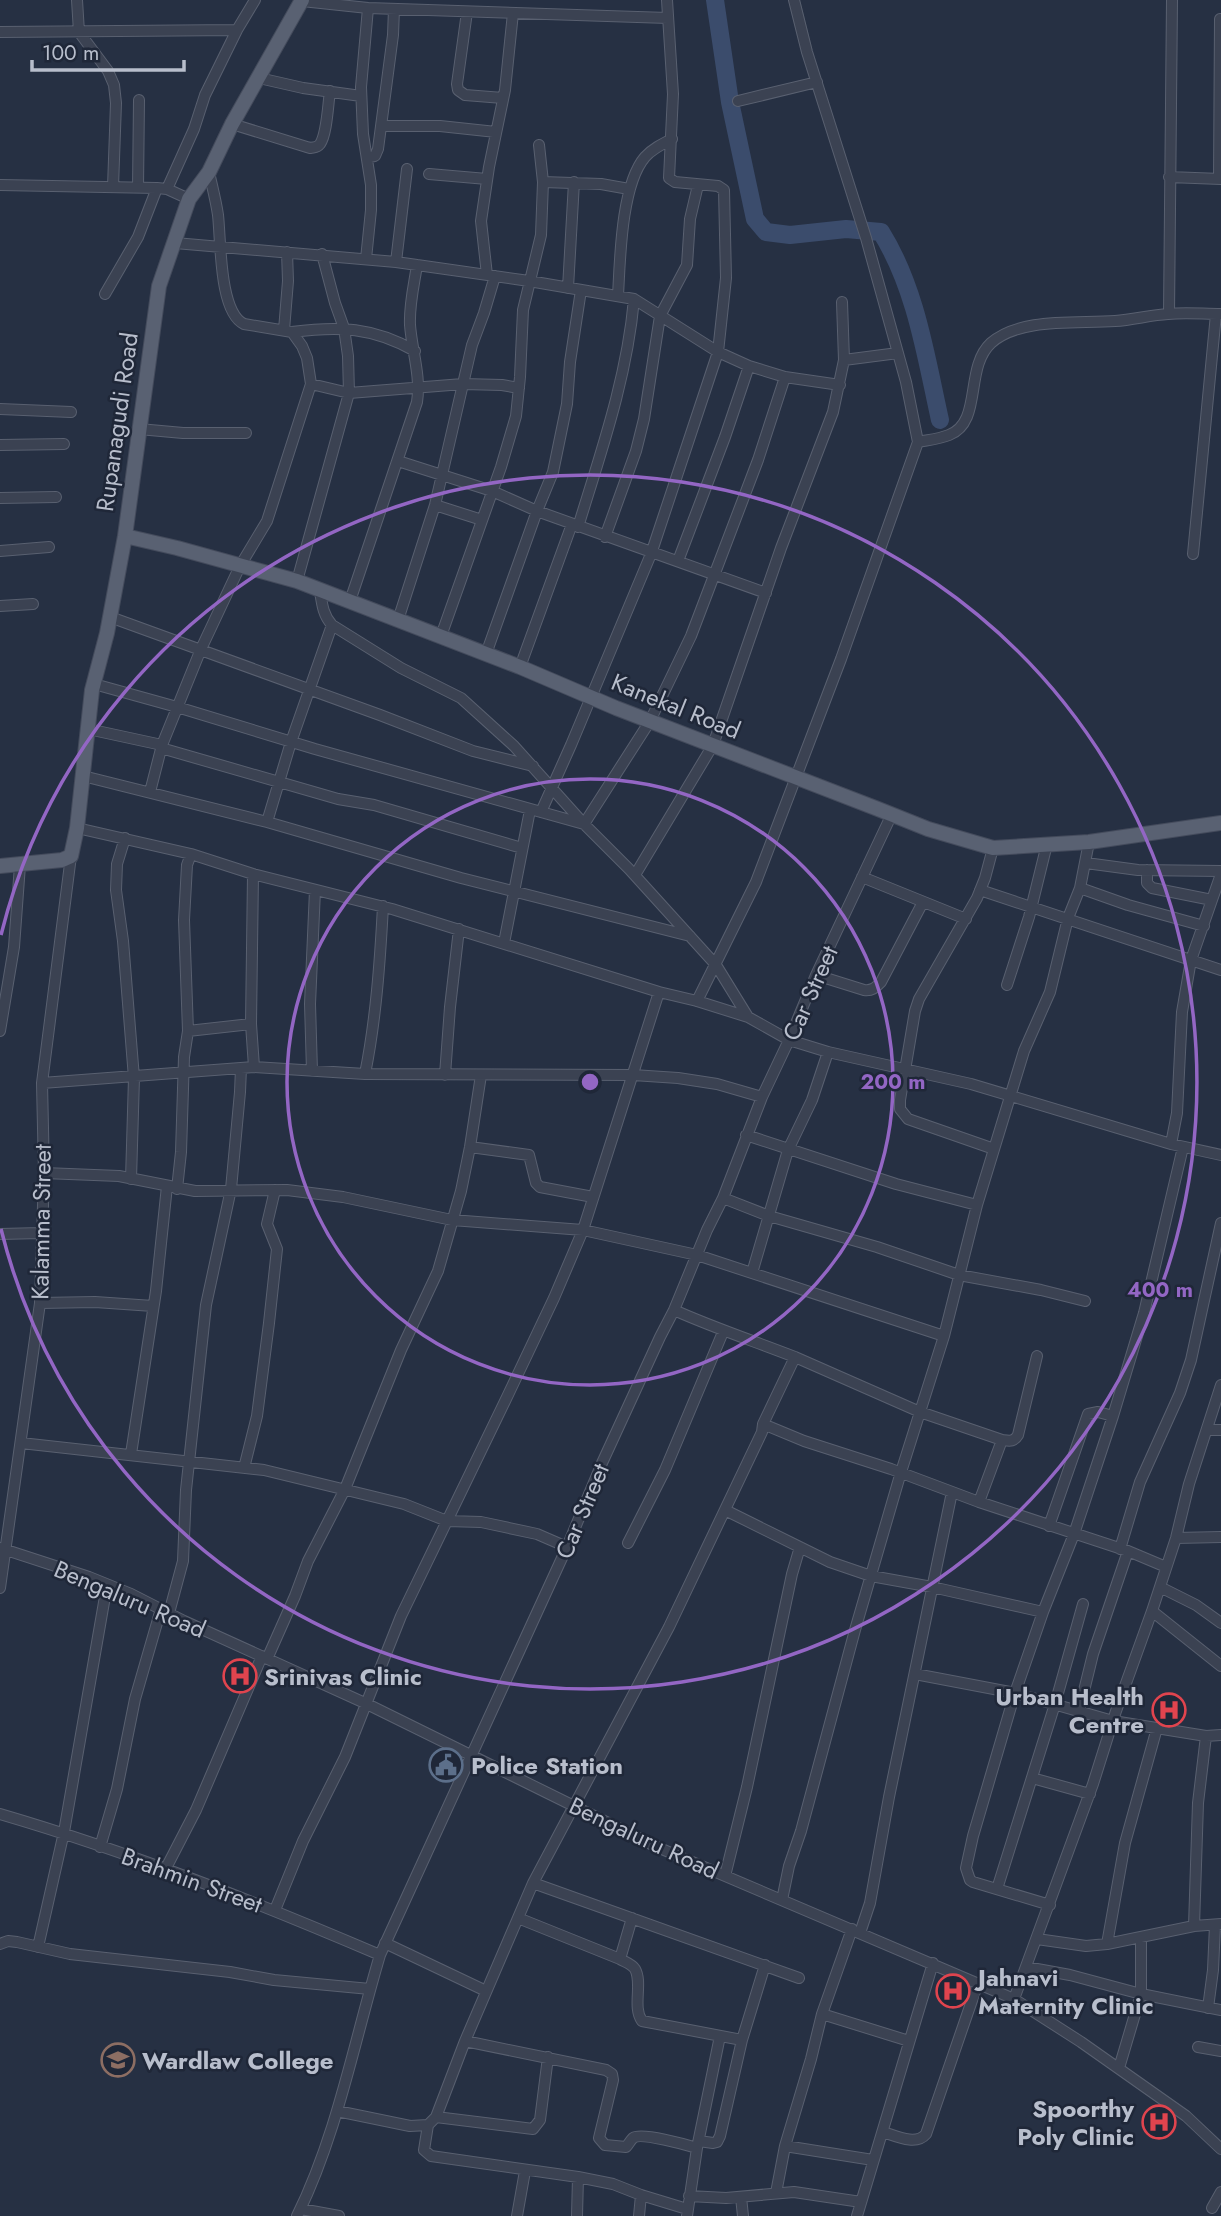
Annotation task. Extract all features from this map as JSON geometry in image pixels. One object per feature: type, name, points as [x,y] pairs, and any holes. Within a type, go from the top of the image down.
[{"type":"main road","name":"Rupanagudi Road","points":[[71,856],[77,828],[94,684],[125,536],[159,286],[189,199],[209,172],[232,124],[302,1]]},
{"type":"main road","name":"Kanekal Road","points":[[125,536],[297,581],[891,816],[993,848],[1089,842],[1221,823]]},
{"type":"main road","points":[[0,866],[62,860],[71,856]]},
{"type":"street","points":[[77,0],[79,32],[108,71],[114,85],[116,103],[113,187]]},
{"type":"street","points":[[105,294],[119,273],[194,129],[205,95],[236,30],[255,0]]},
{"type":"street","points":[[504,943],[522,848],[536,811],[552,787],[651,554],[718,352],[726,278],[724,190],[718,186],[675,182],[669,178],[673,94],[667,0]]},
{"type":"street","points":[[697,1001],[756,883],[841,659],[918,442],[898,353],[866,238],[794,0]]},
{"type":"street","points":[[1169,314],[1171,0]]},
{"type":"street","points":[[302,1],[368,8],[449,6],[467,12],[668,18]]},
{"type":"street","points":[[366,260],[371,184],[363,134],[361,96],[368,8]]},
{"type":"street","points":[[367,158],[377,153],[392,45],[394,9]]},
{"type":"street","points":[[467,12],[458,90],[465,94],[503,98]]},
{"type":"street","points":[[398,620],[435,505],[472,345],[484,313],[491,276],[481,220],[511,49],[513,13]]},
{"type":"street","points":[[1169,177],[1220,179],[1220,19]]},
{"type":"street","points":[[0,32],[236,30]]},
{"type":"street","points":[[259,78],[361,96]]},
{"type":"street","points":[[738,101],[817,82]]},
{"type":"street","points":[[232,124],[310,148],[315,147],[320,144],[323,136],[330,92]]},
{"type":"street","points":[[138,188],[139,100]]},
{"type":"street","points":[[381,126],[440,126],[496,132]]},
{"type":"street","points":[[618,296],[621,243],[632,177],[645,157],[672,139]]},
{"type":"street","points":[[441,636],[516,416],[523,310],[541,235],[543,182],[539,145]]},
{"type":"street","points":[[396,262],[407,169]]},
{"type":"street","points":[[209,172],[218,216],[224,280],[230,309],[238,321],[288,331],[344,328],[375,333],[415,351]]},
{"type":"street","points":[[429,174],[487,179]]},
{"type":"street","points":[[543,182],[574,182],[629,189]]},
{"type":"street","points":[[568,288],[574,182]]},
{"type":"street","points":[[0,185],[162,189],[189,199]]},
{"type":"street","points":[[605,537],[636,451],[647,405],[660,316],[687,265],[690,219],[698,185]]},
{"type":"street","points":[[175,243],[396,262],[634,299],[718,352],[749,366],[785,377],[840,385]]},
{"type":"street","points":[[150,792],[162,747],[201,649],[240,566],[267,521],[311,384],[302,346],[288,331],[287,252]]},
{"type":"street","points":[[297,581],[349,393],[344,328],[322,254]]},
{"type":"street","points":[[350,601],[417,402],[419,388],[410,327],[416,265]]},
{"type":"street","points":[[486,654],[558,453],[581,290]]},
{"type":"street","points":[[520,667],[575,526],[615,409],[626,361],[634,299]]},
{"type":"street","points":[[635,875],[713,745],[833,412],[844,360],[842,302]]},
{"type":"street","points":[[918,442],[951,435],[962,427],[969,414],[977,364],[982,353],[993,341],[1008,332],[1033,325],[1117,321],[1169,314],[1219,314],[1193,554]]},
{"type":"street","points":[[844,360],[898,353]]},
{"type":"street","points":[[678,561],[749,366]]},
{"type":"street","points":[[584,824],[650,721],[691,636],[758,460],[785,377]]},
{"type":"street","points":[[311,384],[349,393],[463,384],[519,388]]},
{"type":"street","points":[[0,408],[71,412]]},
{"type":"street","points":[[139,429],[183,433],[246,433]]},
{"type":"street","points":[[0,445],[64,444]]},
{"type":"street","points":[[398,461],[492,491],[575,526],[766,593]]},
{"type":"street","points":[[0,498],[56,497]]},
{"type":"street","points":[[435,505],[482,520]]},
{"type":"street","points":[[0,551],[49,547]]},
{"type":"street","points":[[320,591],[331,625],[401,668],[461,698],[514,746],[716,965],[748,1017]]},
{"type":"street","points":[[0,606],[33,604]]},
{"type":"street","points":[[110,617],[473,751],[533,766]]},
{"type":"street","points":[[267,822],[331,625]]},
{"type":"street","points":[[94,684],[584,824]]},
{"type":"street","points":[[88,729],[162,747],[338,799],[374,805],[522,848]]},
{"type":"street","points":[[83,776],[267,822],[461,878],[690,936]]},
{"type":"street","name":"Car Street","points":[[299,2213],[337,2111],[380,1955],[568,1547],[603,1463],[723,1198],[762,1097],[891,816]]},
{"type":"street","points":[[77,828],[191,854],[253,874],[383,906],[748,1017],[789,1040],[828,1052],[971,1084],[1171,1144],[1221,1155]]},
{"type":"street","points":[[125,838],[117,864],[116,890],[134,1077],[131,1179]]},
{"type":"street","points":[[782,1900],[789,1866],[871,1576],[944,1336],[977,1205],[1024,1051],[1050,992],[1068,918],[1080,888],[1089,842]]},
{"type":"street","points":[[1007,985],[1032,906],[1047,844]]},
{"type":"street","points":[[993,848],[981,890],[919,999],[904,1068],[900,1109],[908,1119],[994,1149]]},
{"type":"street","points":[[131,1454],[172,1187],[181,1152],[183,1074],[188,1031],[184,920],[187,865],[191,854]]},
{"type":"street","name":"Kalamma Street","points":[[0,1588],[3,1549],[40,1303],[44,1173],[42,1083],[71,856]]},
{"type":"street","points":[[1086,863],[1147,870],[1221,873],[1191,960],[1182,1012],[1177,1113],[1171,1144]]},
{"type":"street","points":[[0,1031],[14,947],[22,865]]},
{"type":"street","points":[[1147,870],[1147,883],[1152,888],[1212,900]]},
{"type":"street","points":[[253,874],[251,1024],[254,1067]]},
{"type":"street","points":[[862,877],[966,919]]},
{"type":"street","points":[[1080,888],[1128,905],[1204,926]]},
{"type":"street","points":[[312,1071],[310,1004],[315,890]]},
{"type":"street","points":[[981,890],[1221,970]]},
{"type":"street","points":[[816,975],[864,990],[871,991],[876,988],[923,902]]},
{"type":"street","points":[[365,1074],[379,973],[383,906]]},
{"type":"street","points":[[444,1075],[459,929]]},
{"type":"street","points":[[275,1910],[303,1841],[345,1757],[401,1616],[542,1322],[583,1230],[659,992]]},
{"type":"street","points":[[188,1031],[251,1024]]},
{"type":"street","points":[[752,1273],[788,1150],[812,1100],[828,1052]]},
{"type":"street","points":[[42,1083],[254,1067],[365,1074],[633,1075],[717,1084],[762,1097]]},
{"type":"street","points":[[100,1847],[117,1789],[135,1699],[183,1561],[186,1490],[206,1305],[230,1189],[241,1068]]},
{"type":"street","points":[[165,1870],[291,1607],[308,1561],[345,1489],[401,1350],[438,1271],[470,1147],[481,1075]]},
{"type":"street","points":[[746,1135],[896,1184],[977,1205]]},
{"type":"street","points":[[470,1147],[528,1156],[536,1183],[540,1187],[593,1197]]},
{"type":"street","points":[[1050,1905],[970,1880],[965,1868],[1015,1693],[1074,1534],[1113,1416],[1144,1313],[1183,1147]]},
{"type":"street","points":[[44,1173],[102,1175],[195,1191],[275,1190],[343,1197],[452,1220],[583,1230],[697,1255],[944,1336]]},
{"type":"street","points":[[244,1468],[257,1416],[267,1349],[277,1249],[267,1224],[275,1190]]},
{"type":"street","points":[[723,1198],[769,1216],[877,1247],[959,1275],[1085,1301]]},
{"type":"street","points":[[1079,1711],[1140,1482],[1180,1393],[1187,1371],[1221,1223]]},
{"type":"street","points":[[0,1234],[41,1233]]},
{"type":"street","points":[[40,1303],[95,1302],[153,1306]]},
{"type":"street","points":[[674,1310],[723,1332],[795,1357],[920,1412],[1002,1440],[1016,1440],[1037,1356]]},
{"type":"street","points":[[628,1544],[665,1470],[723,1332]]},
{"type":"street","points":[[720,2036],[687,2213],[613,2184],[427,2154],[424,2143],[432,2121],[533,1883],[669,1627],[795,1357]]},
{"type":"street","points":[[1014,1999],[1090,1794],[1152,1611],[1221,1385]]},
{"type":"street","points":[[1049,1526],[1088,1414],[1098,1412],[1113,1416]]},
{"type":"street","points":[[763,1424],[804,1441],[901,1472],[1166,1567]]},
{"type":"street","points":[[1207,1430],[1221,1430]]},
{"type":"street","points":[[979,1502],[1002,1440]]},
{"type":"street","points":[[21,1443],[264,1470],[404,1504],[447,1521],[481,1522],[510,1527],[537,1534],[568,1547]]},
{"type":"street","points":[[776,2193],[785,2146],[822,2014],[870,1903],[889,1797],[952,1492]]},
{"type":"street","points":[[725,1510],[830,1562],[871,1576],[1043,1612]]},
{"type":"street","points":[[1176,1538],[1221,1537]]},
{"type":"street","points":[[725,1876],[800,1547]]},
{"type":"street","name":"Bengaluru Road","points":[[3,1549],[107,1585],[367,1704],[657,1847],[1014,1999],[1186,2116],[1221,2149]]},
{"type":"street","points":[[38,1947],[64,1832],[107,1585]]},
{"type":"street","points":[[1160,1587],[1196,1605],[1221,1623]]},
{"type":"street","points":[[997,1889],[1083,1604]]},
{"type":"street","points":[[1152,1611],[1221,1666]]},
{"type":"street","points":[[915,1674],[1015,1693],[1114,1720],[1206,1736],[1221,1735]]},
{"type":"street","points":[[1107,1944],[1125,1843],[1157,1728]]},
{"type":"street","points":[[1194,1926],[1198,1803],[1206,1736]]},
{"type":"street","points":[[1031,1779],[1090,1794]]},
{"type":"street","name":"Brahmin Street","points":[[0,1814],[64,1832],[275,1910],[380,1955]]},
{"type":"street","points":[[533,1883],[799,1978]]},
{"type":"street","points":[[517,1918],[621,1959],[635,1969],[638,2015],[642,2021],[651,2025],[742,2040]]},
{"type":"street","points":[[621,1959],[632,1918]]},
{"type":"street","points":[[1037,1938],[1086,1946],[1218,1924],[1208,2008]]},
{"type":"street","points":[[1119,2068],[1141,1994],[1141,1938]]},
{"type":"street","points":[[0,1944],[17,1941],[70,1954],[230,1972],[274,1980],[370,1989]]},
{"type":"street","points":[[386,1943],[486,1991]]},
{"type":"street","points":[[857,2216],[933,1963]]},
{"type":"street","points":[[465,2041],[606,2070],[612,2074],[613,2080],[599,2138],[605,2145],[626,2147],[638,2136],[680,2143],[717,2142],[742,2040],[765,1965]]},
{"type":"street","points":[[1026,1968],[1070,1975],[1141,1994],[1221,2010]]},
{"type":"street","points":[[883,2132],[915,2141],[926,2134],[978,1983]]},
{"type":"street","points":[[822,2014],[909,2041]]},
{"type":"street","points":[[1198,2047],[1221,2051]]},
{"type":"street","points":[[337,2111],[410,2126],[432,2121],[533,2129],[540,2120],[548,2057]]},
{"type":"street","points":[[785,2146],[873,2160]]},
{"type":"street","points":[[517,2216],[525,2171]]},
{"type":"street","points":[[577,2216],[578,2177]]},
{"type":"street","points":[[689,2196],[726,2198],[794,2192],[861,2202]]},
{"type":"street","points":[[1212,2208],[1221,2192]]},
{"type":"street","points":[[639,2216],[641,2195]]},
{"type":"street","points":[[741,2197],[743,2216]]},
{"type":"street","points":[[299,2213],[339,2216]]},
{"type":"waterway","points":[[715,0],[730,102],[755,219],[766,232],[790,235],[846,229],[881,232],[911,299],[940,420]]},
{"type":"place","name":"Srinivas Clinic","points":[[240,1676]]},
{"type":"place","name":"Urban Health Centre","points":[[1169,1710]]},
{"type":"place","name":"Police Station","points":[[446,1765]]},
{"type":"place","name":"Jahnavi Maternity Clinic","points":[[953,1991]]},
{"type":"place","name":"Wardlaw College","points":[[118,2060]]},
{"type":"place","name":"Spoorthy Poly Clinic","points":[[1159,2122]]}]
